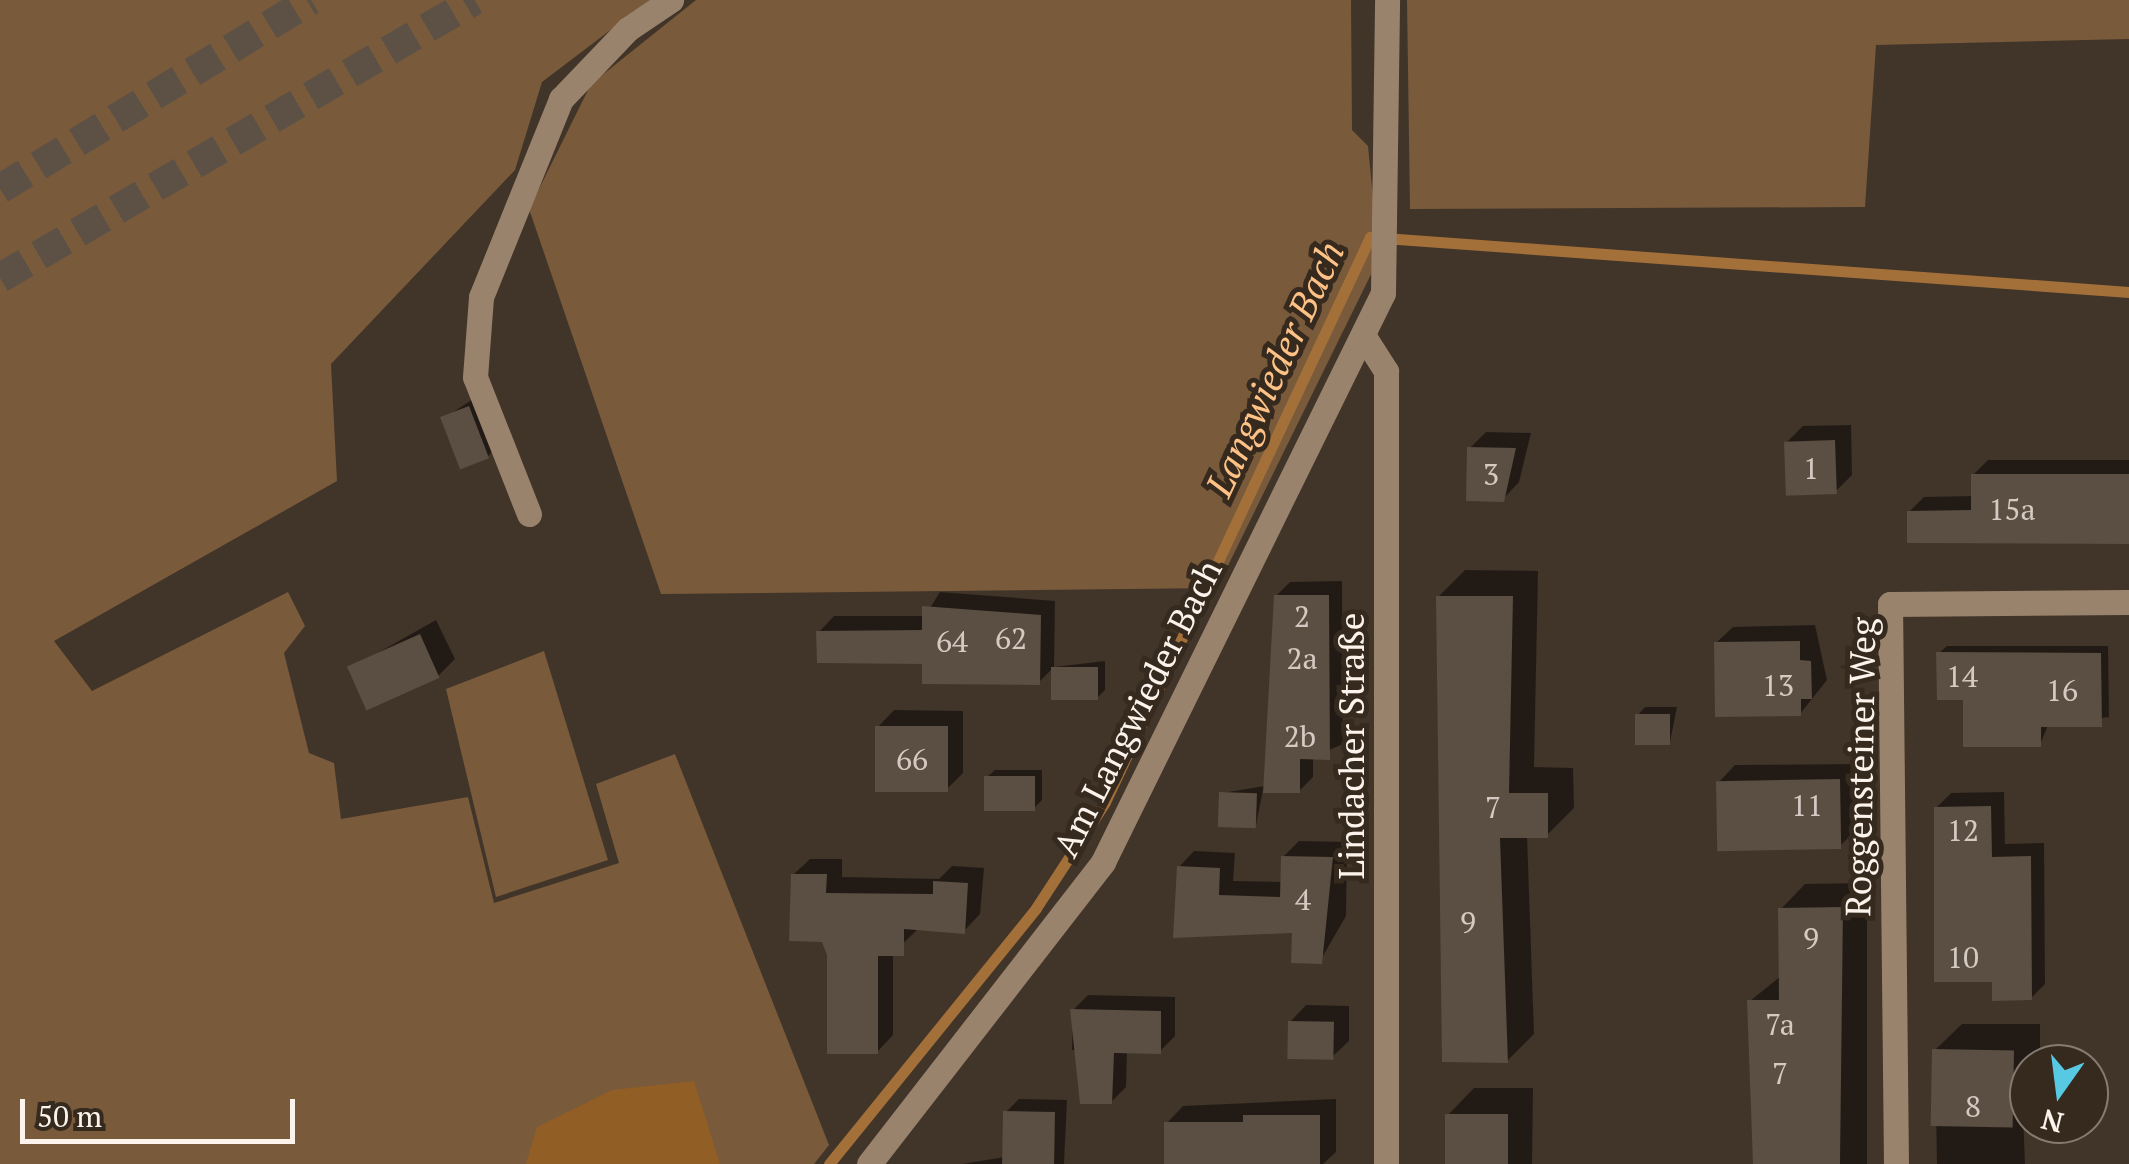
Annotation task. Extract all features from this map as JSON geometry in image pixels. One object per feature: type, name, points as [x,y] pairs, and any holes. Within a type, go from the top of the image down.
[{"type":"street","points":[[530,514],[475,376],[482,297],[561,100],[578,74],[671,0]]},
{"type":"street","name":"Am Langwieder Bach","points":[[869,1164],[1104,862],[1383,293],[1388,216],[1388,0]]},
{"type":"street","name":"Lindacher Straße","points":[[1363,335],[1386,371],[1386,1164]]},
{"type":"street","name":"Roggensteiner Weg","points":[[1896,1164],[1890,604],[2129,602]]},
{"type":"shaded area","points":[[0,0],[650,0],[542,82],[515,170],[331,364],[337,481],[54,641],[92,691],[288,592],[305,626],[284,653],[309,753],[334,763],[341,819],[468,797],[494,903],[619,863],[596,784],[675,754],[829,1145],[814,1164],[0,1164]]},
{"type":"shaded area","points":[[696,0],[1351,0],[1352,130],[1368,146],[1379,258],[1217,588],[661,594],[529,209],[591,84]]},
{"type":"shaded area","points":[[1407,0],[2129,0],[2129,39],[1876,45],[1865,207],[1410,209]]},
{"type":"shaded area","points":[[544,651],[608,860],[496,897],[446,689]]},
{"type":"shaded area","points":[[694,1081],[720,1164],[526,1164],[537,1127],[612,1090]]},
{"type":"building","points":[[469,406],[489,458],[460,469],[440,417]]},
{"type":"building","points":[[1835,440],[1837,494],[1786,496],[1784,442]]},
{"type":"building","points":[[1467,447],[1516,448],[1504,502],[1466,501]]},
{"type":"building","points":[[1971,474],[2129,474],[2129,544],[1907,543],[1907,511],[1971,510]]},
{"type":"building","points":[[1274,595],[1329,595],[1330,760],[1300,759],[1300,793],[1263,793]]},
{"type":"building","points":[[1436,596],[1513,596],[1509,793],[1548,793],[1548,838],[1500,838],[1508,1063],[1442,1062]]},
{"type":"building","points":[[922,606],[1041,615],[1040,685],[922,684],[922,664],[817,663],[816,631],[922,630]]},
{"type":"building","points":[[420,634],[440,678],[366,710],[347,667]]},
{"type":"building","points":[[1800,641],[1800,660],[1811,661],[1812,699],[1801,699],[1801,716],[1715,717],[1714,642]]},
{"type":"building","points":[[1936,652],[2101,653],[2102,727],[2041,727],[2041,747],[1963,747],[1963,700],[1937,700]]},
{"type":"building","points":[[1051,667],[1098,667],[1098,700],[1051,700]]},
{"type":"building","points":[[1635,714],[1670,714],[1670,745],[1635,745]]},
{"type":"building","points":[[875,726],[948,726],[948,792],[875,792]]},
{"type":"building","points":[[984,776],[1035,776],[1035,811],[984,811]]},
{"type":"building","points":[[1840,779],[1841,849],[1717,851],[1716,781]]},
{"type":"building","points":[[1219,792],[1257,793],[1256,828],[1218,827]]},
{"type":"building","points":[[1991,806],[1992,857],[2031,856],[2032,1000],[1992,1001],[1992,982],[1934,982],[1934,807]]},
{"type":"building","points":[[1281,856],[1333,857],[1322,964],[1291,963],[1292,933],[1173,938],[1177,866],[1220,868],[1219,895],[1280,897]]},
{"type":"building","points":[[791,874],[827,874],[826,893],[933,894],[933,881],[968,883],[965,934],[904,929],[904,956],[878,956],[878,1054],[827,1054],[827,955],[822,942],[789,941]]},
{"type":"building","points":[[1843,907],[1840,1164],[1753,1164],[1747,1000],[1779,1000],[1778,908]]},
{"type":"building","points":[[1070,1009],[1161,1011],[1161,1054],[1114,1053],[1112,1104],[1080,1104]]},
{"type":"building","points":[[1288,1021],[1334,1022],[1333,1060],[1287,1059]]},
{"type":"building","points":[[1932,1049],[2009,1050],[2009,1127],[1931,1126]]},
{"type":"building","points":[[1003,1111],[1055,1112],[1054,1164],[1002,1164]]},
{"type":"building","points":[[1445,1114],[1508,1114],[1508,1164],[1445,1164]]},
{"type":"building","points":[[1243,1115],[1320,1115],[1320,1164],[1164,1164],[1164,1122],[1243,1122]]},
{"type":"waterway","name":"Langwieder Bach","points":[[829,1164],[1036,908],[1105,802],[1370,237],[2129,292]]},
{"type":"tunnel","points":[[0,189],[311,0]]},
{"type":"tunnel","points":[[0,278],[475,0]]}]
